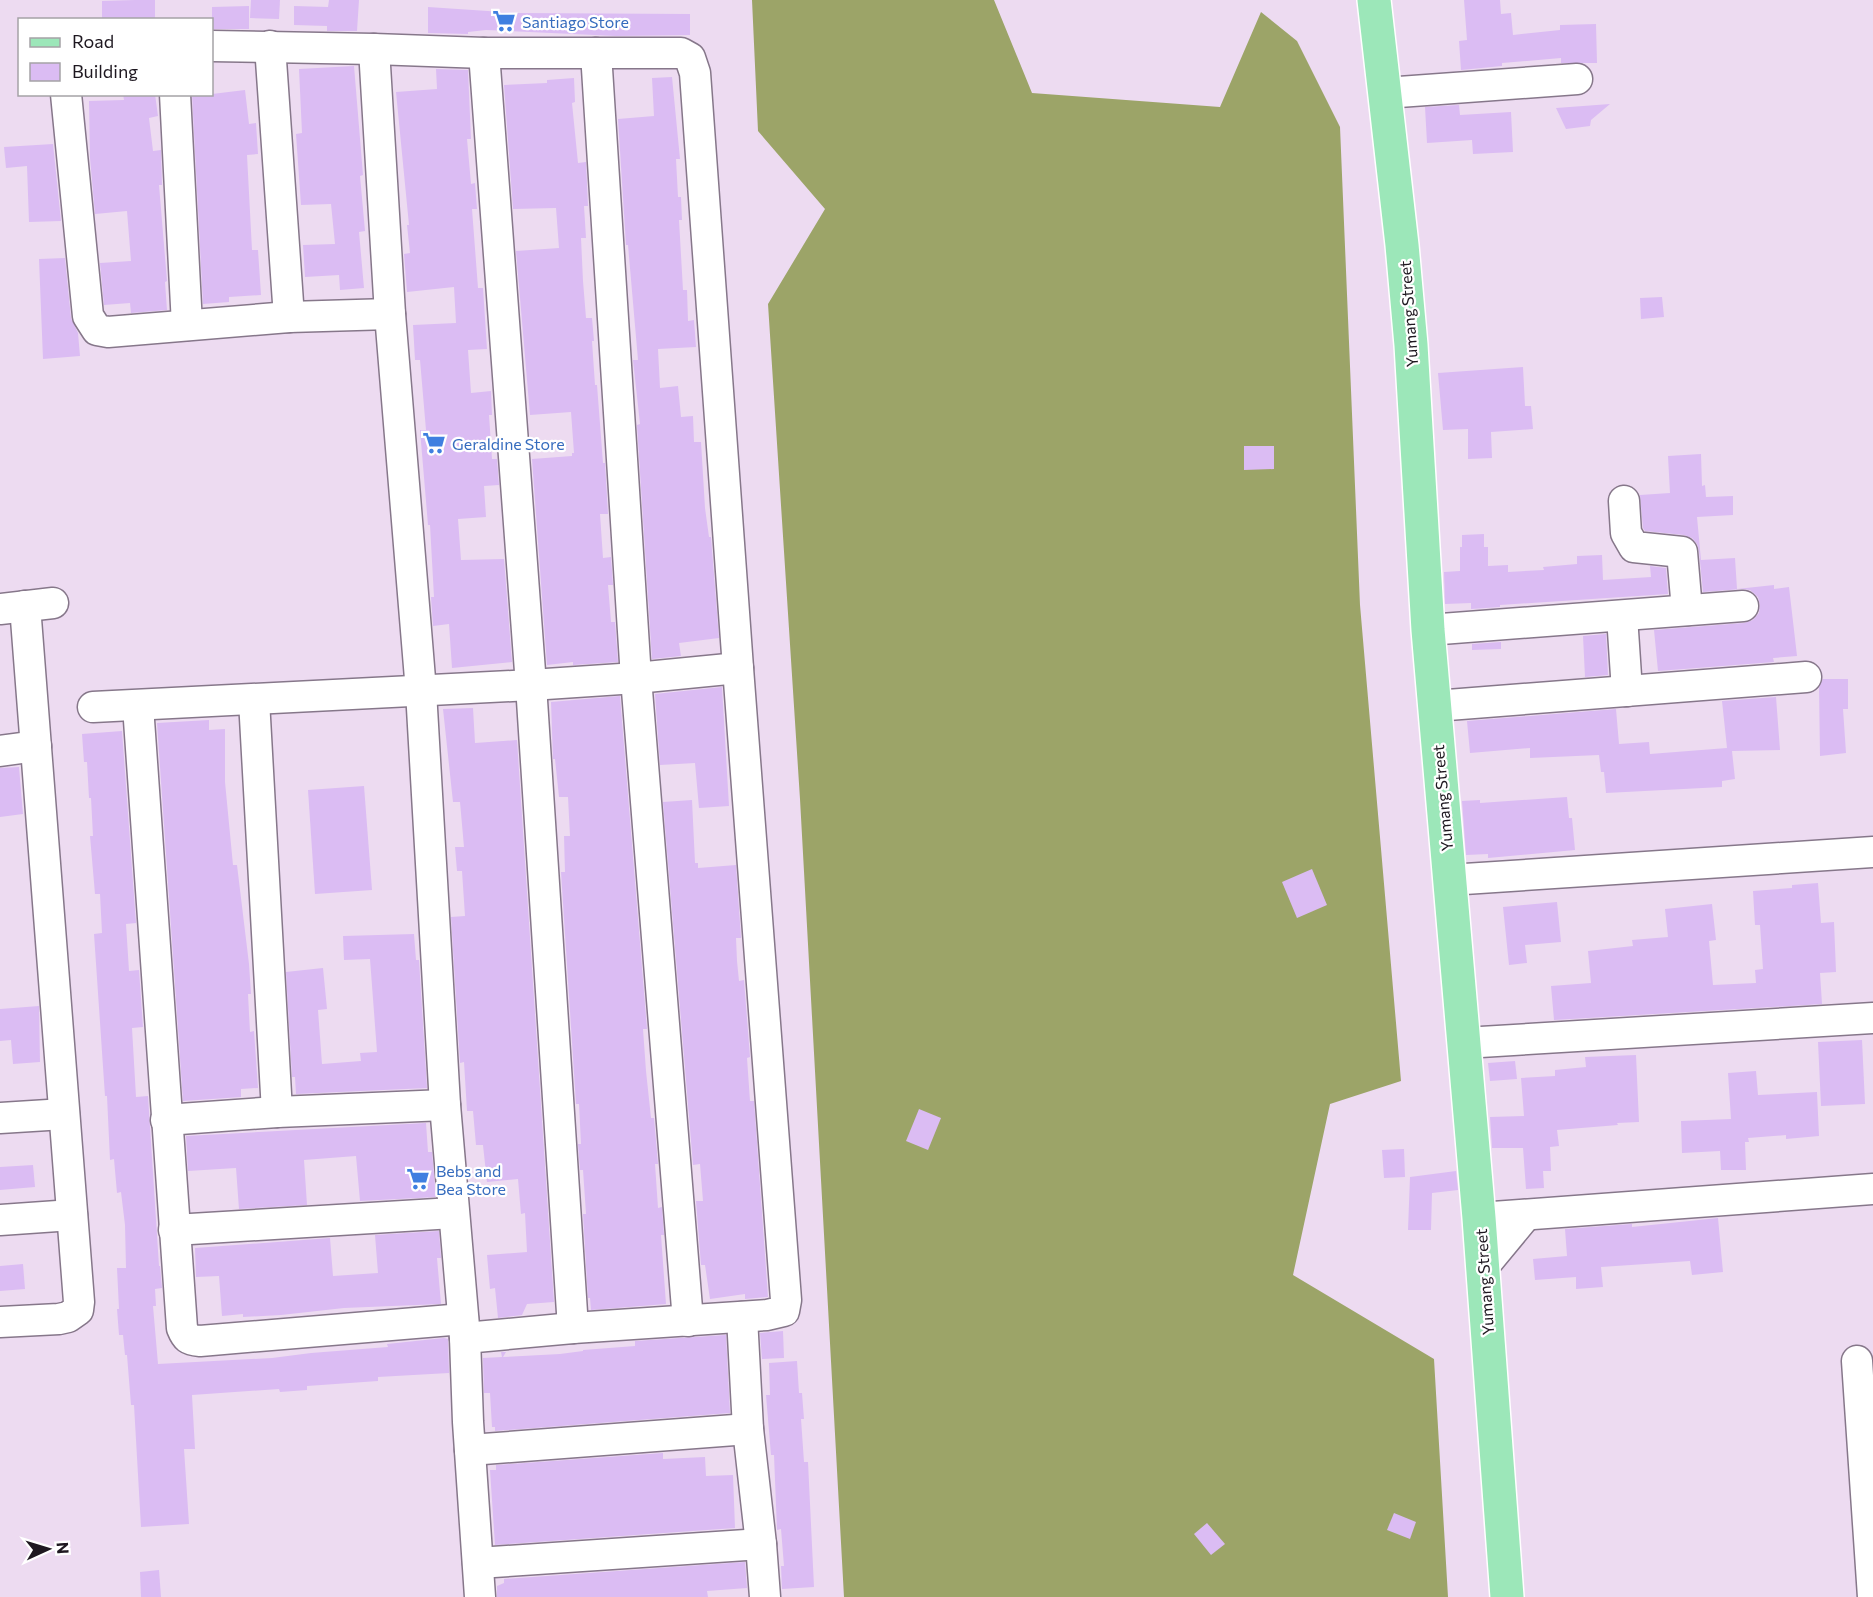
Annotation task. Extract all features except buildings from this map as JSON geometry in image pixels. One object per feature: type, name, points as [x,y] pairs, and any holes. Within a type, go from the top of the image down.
[{"type":"main road","name":"Yumang Street","points":[[1374,0],[1402,244],[1411,345],[1428,630],[1479,1218],[1507,1597]]},
{"type":"street","points":[[138,706],[174,1230],[182,1328],[185,1337],[190,1340],[464,1329],[573,1328],[742,1317],[784,1311],[786,1300],[693,64],[690,58],[681,53],[484,54],[213,46]]},
{"type":"street","points":[[270,46],[289,317]]},
{"type":"street","points":[[374,49],[390,314],[421,691],[445,1105],[464,1329],[480,1597]]},
{"type":"street","points":[[596,53],[636,678],[688,1321]]},
{"type":"street","points":[[484,54],[531,685],[573,1328]]},
{"type":"street","points":[[1385,93],[1577,79]]},
{"type":"street","points":[[66,96],[88,316],[97,330],[108,332],[289,317],[390,314]]},
{"type":"street","points":[[175,96],[187,325]]},
{"type":"street","points":[[1624,501],[1626,533],[1634,547],[1682,552],[1687,610]]},
{"type":"street","points":[[0,1322],[68,1317],[78,1310],[79,1302],[26,606]]},
{"type":"street","points":[[1428,630],[1743,606]]},
{"type":"street","points":[[1622,615],[1627,691]]},
{"type":"street","points":[[93,707],[531,685],[738,668]]},
{"type":"street","points":[[1435,706],[1806,677]]},
{"type":"street","points":[[254,700],[277,1112]]},
{"type":"street","points":[[0,751],[36,746]]},
{"type":"street","points":[[1449,880],[1873,852]]},
{"type":"street","points":[[1464,1043],[1873,1018]]},
{"type":"street","points":[[166,1120],[277,1112],[445,1105]]},
{"type":"street","points":[[0,1118],[64,1114]]},
{"type":"street","points":[[1479,1218],[1873,1189]]},
{"type":"street","points":[[174,1230],[453,1213]]},
{"type":"street","points":[[0,1220],[72,1215]]},
{"type":"street","points":[[1483,1267],[1526,1215]]},
{"type":"street","points":[[742,1317],[748,1429],[765,1597]]},
{"type":"street","points":[[1857,1361],[1868,1451],[1873,1597]]},
{"type":"street","points":[[470,1450],[748,1429]]},
{"type":"street","points":[[478,1563],[761,1544]]},
{"type":"green space","points":[[752,0],[994,0],[1032,93],[1220,107],[1261,12],[1297,41],[1340,127],[1360,605],[1401,1081],[1330,1104],[1293,1275],[1434,1359],[1448,1597],[844,1597],[800,799],[768,304],[825,209],[758,131]]},
{"type":"place","name":"Santiago Store","points":[[504,21]]},
{"type":"place","name":"Geraldine Store","points":[[434,443]]},
{"type":"place","name":"Bebs and Bea Store","points":[[418,1179]]}]
